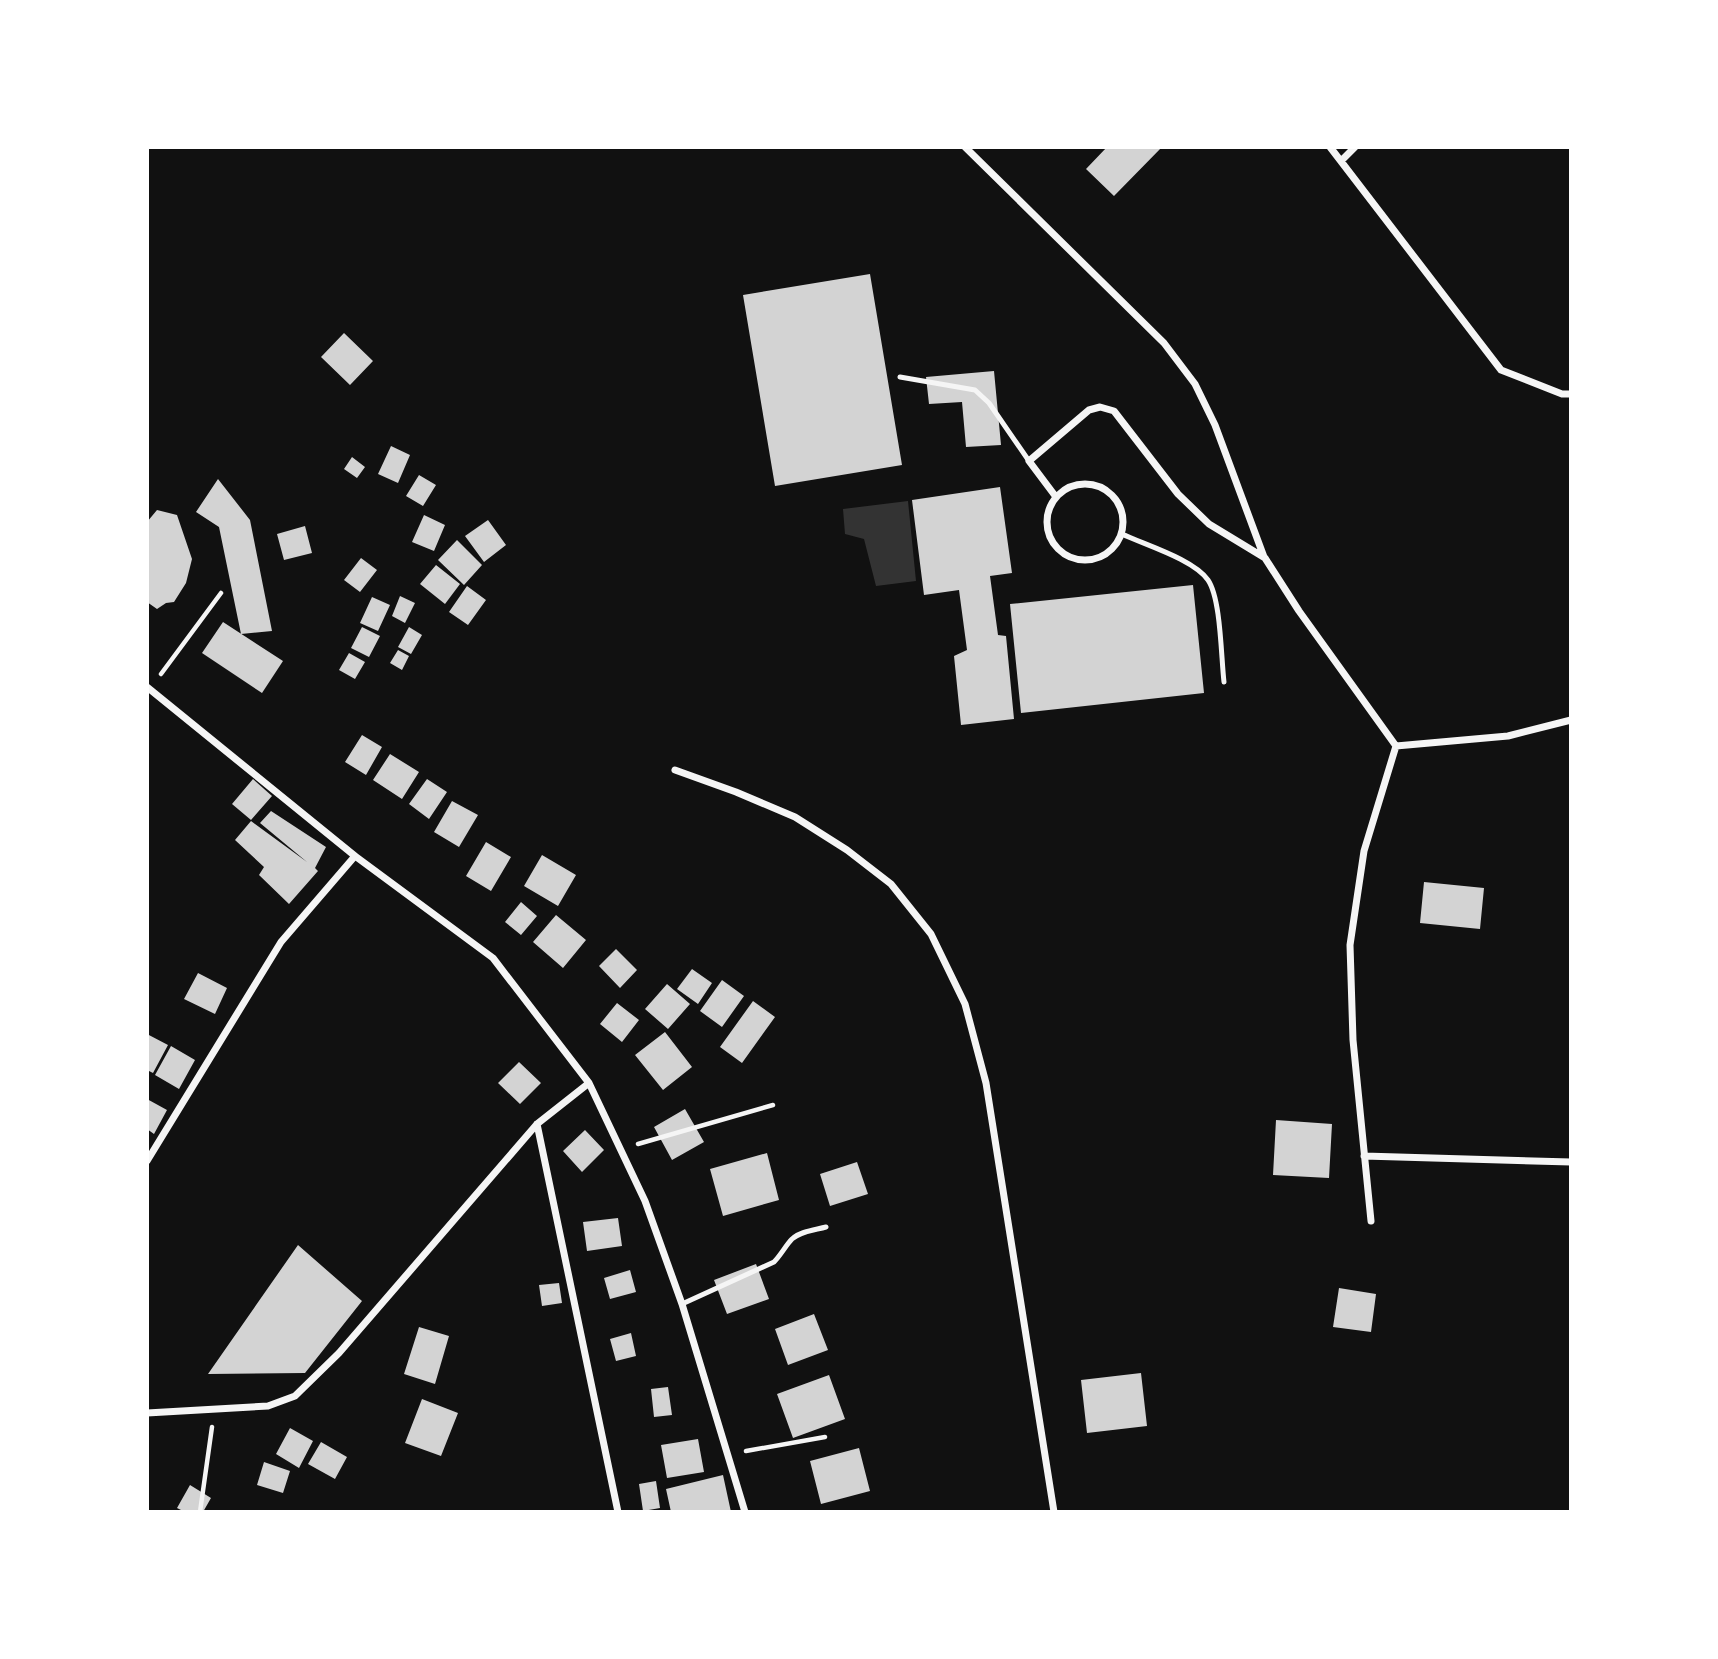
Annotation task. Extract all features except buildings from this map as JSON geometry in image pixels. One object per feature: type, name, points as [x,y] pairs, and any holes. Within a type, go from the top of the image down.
[{"type":"street","points":[[965,147],[1164,343],[1195,384],[1215,425],[1265,558],[1306,622],[1396,746]]},
{"type":"street","points":[[1330,147],[1501,370],[1562,394],[1571,394]]},
{"type":"street","points":[[1341,161],[1355,147]]},
{"type":"street","points":[[1056,497],[1029,461],[1089,410],[1100,407],[1114,411],[1178,494],[1209,524],[1265,558]]},
{"type":"street","points":[[1078,484],[1101,486],[1114,496],[1121,508],[1124,521],[1122,534],[1116,544],[1098,558],[1074,559],[1055,545],[1047,525],[1049,511],[1056,497],[1066,489],[1078,484]]},
{"type":"street","points":[[149,688],[355,856],[493,958],[589,1083],[645,1201],[682,1304],[745,1512]]},
{"type":"street","points":[[1396,746],[1508,736],[1571,720]]},
{"type":"street","points":[[1371,1222],[1353,1040],[1350,945],[1364,851],[1396,746]]},
{"type":"street","points":[[675,770],[794,817],[847,850],[891,884],[931,934],[965,1004],[986,1083],[1054,1512]]},
{"type":"street","points":[[147,1161],[281,942],[355,856]]},
{"type":"street","points":[[147,1413],[268,1406],[295,1396],[339,1353],[537,1124],[589,1083]]},
{"type":"street","points":[[537,1124],[618,1512]]},
{"type":"street","points":[[1364,1156],[1571,1162]]},
{"type":"lane","points":[[900,377],[975,390],[989,403],[1029,461]]},
{"type":"lane","points":[[1122,534],[1190,564],[1207,579],[1215,597],[1224,682]]},
{"type":"lane","points":[[682,1304],[774,1262],[785,1252],[791,1240],[802,1233],[826,1227]]},
{"type":"path","points":[[149,688],[221,593]]},
{"type":"path","points":[[621,1149],[773,1105]]},
{"type":"path","points":[[200,1512],[214,1409]]},
{"type":"path","points":[[728,1455],[825,1437]]},
{"type":"shaded area","points":[[908,501],[916,581],[876,586],[864,539],[845,534],[843,509]]}]
